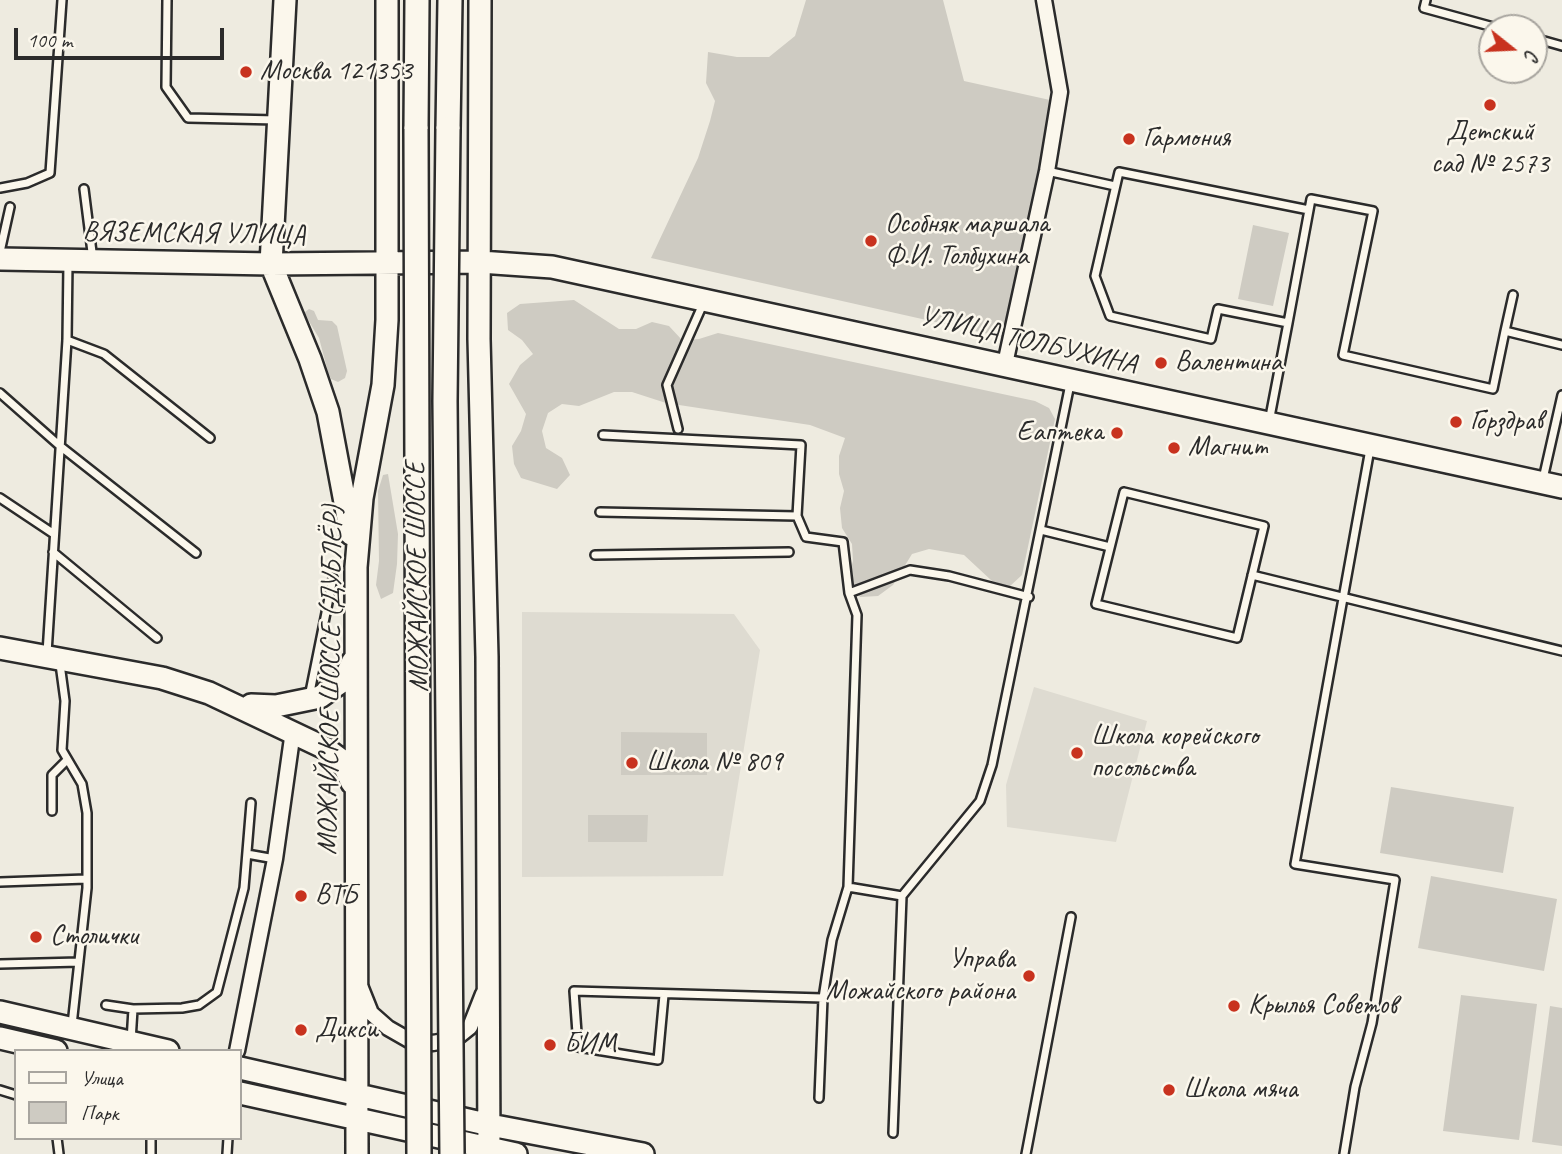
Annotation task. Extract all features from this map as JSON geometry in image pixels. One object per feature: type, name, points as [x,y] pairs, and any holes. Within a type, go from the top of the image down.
[{"type":"main road","points":[[285,0],[271,264],[310,359],[328,412],[356,567]]},
{"type":"main road","name":"МОЖАЙСКОЕ ШОССЕ","points":[[417,0],[419,1154]]},
{"type":"main road","name":"МОЖАЙСКОЕ ШОССЕ","points":[[450,0],[445,401],[452,1154]]},
{"type":"main road","points":[[480,0],[489,1151]]},
{"type":"main road","name":"МОЖАЙСКОЕ ШОССЕ (ДУБЛЁР)","points":[[357,1154],[356,567],[369,453],[383,385],[388,262],[388,3]]},
{"type":"main road","name":"ВЯЗЕМСКАЯ УЛИЦА","points":[[0,258],[271,264],[480,262]]},
{"type":"main road","name":"УЛИЦА ТОЛБУХИНА","points":[[480,262],[552,267],[1552,485]]},
{"type":"main road","points":[[0,648],[162,678],[235,704],[293,731],[341,760],[350,775],[355,795]]},
{"type":"main road","points":[[235,704],[276,706],[308,702],[334,690],[344,680],[355,655]]},
{"type":"main road","points":[[0,1012],[160,1049]]},
{"type":"main road","points":[[0,1038],[47,1049]]},
{"type":"main road","points":[[242,1068],[490,1125],[643,1154]]},
{"type":"main road","points":[[242,1093],[489,1151],[516,1154]]},
{"type":"street","points":[[1005,364],[1047,171],[1060,92],[1044,0]]},
{"type":"street","points":[[237,1049],[275,859],[293,731]]},
{"type":"street","points":[[355,966],[371,1013],[388,1028],[410,1040],[433,1043],[455,1038],[470,1027],[479,1011],[487,976]]},
{"type":"lane","points":[[0,188],[27,183],[50,173],[62,0]]},
{"type":"lane","points":[[167,0],[166,87],[188,118],[278,120]]},
{"type":"lane","points":[[1426,0],[1424,8],[1478,23]]},
{"type":"lane","points":[[1047,171],[1115,186]]},
{"type":"lane","points":[[1289,323],[1218,309],[1211,340],[1110,316],[1094,276],[1119,172],[1309,210]]},
{"type":"lane","points":[[84,189],[93,260]]},
{"type":"lane","points":[[1269,423],[1311,199],[1373,211],[1343,355],[1493,388],[1513,295]]},
{"type":"lane","points":[[0,252],[10,207]]},
{"type":"lane","points":[[69,260],[67,340],[53,552],[53,658],[65,701],[60,739],[66,761],[82,784],[87,813],[86,879],[72,1028]]},
{"type":"lane","points":[[678,429],[667,385],[705,300]]},
{"type":"lane","points":[[1506,331],[1562,345]]},
{"type":"lane","points":[[67,340],[104,354],[210,438]]},
{"type":"lane","points":[[893,1133],[902,896],[980,801],[992,765],[1029,597],[1071,379]]},
{"type":"lane","points":[[0,393],[60,446],[196,553]]},
{"type":"lane","points":[[1552,485],[1562,395]]},
{"type":"lane","points":[[603,435],[801,445],[797,516],[806,537],[843,541],[849,593],[857,615],[848,887],[832,940],[823,998],[819,1098]]},
{"type":"lane","points":[[1344,1154],[1355,1087],[1372,1023],[1395,880],[1295,864],[1371,445]]},
{"type":"lane","points":[[1124,492],[1264,526],[1252,575],[1237,638],[1096,604],[1124,492]]},
{"type":"lane","points":[[0,498],[54,534]]},
{"type":"lane","points":[[600,512],[797,516]]},
{"type":"lane","points":[[1041,530],[1110,547]]},
{"type":"lane","points":[[53,552],[157,638]]},
{"type":"lane","points":[[595,555],[789,552]]},
{"type":"lane","points":[[849,593],[910,570],[949,576],[1029,597]]},
{"type":"lane","points":[[1252,575],[1562,651]]},
{"type":"lane","points":[[308,702],[332,578]]},
{"type":"lane","points":[[52,811],[52,775],[66,761]]},
{"type":"lane","points":[[106,1006],[134,1009],[198,1005],[217,992],[236,925],[247,854],[251,803]]},
{"type":"lane","points":[[247,854],[275,859]]},
{"type":"lane","points":[[0,882],[86,879]]},
{"type":"lane","points":[[848,887],[902,896]]},
{"type":"lane","points":[[1026,1154],[1071,917]]},
{"type":"lane","points":[[0,964],[79,962]]},
{"type":"lane","points":[[664,995],[658,1060],[578,1048],[574,992],[823,998]]},
{"type":"lane","points":[[131,1042],[134,1009]]},
{"type":"shaded area","name":"Школа № 809","points":[[522,612],[734,614],[760,650],[723,876],[522,877]]},
{"type":"shaded area","name":"Школа корейского посольства","points":[[1034,687],[1147,721],[1116,842],[1007,827],[1006,785]]},
{"type":"green space","points":[[806,0],[943,0],[964,81],[1050,100],[1051,117],[1002,337],[651,258],[698,158],[710,121],[715,101],[706,83],[708,52],[737,57],[769,57],[795,36]]},
{"type":"green space","points":[[1253,225],[1289,233],[1273,306],[1238,299]]},
{"type":"green space","points":[[574,300],[619,329],[636,329],[652,322],[669,326],[682,340],[699,339],[718,333],[1035,401],[1049,408],[1055,419],[1022,575],[1009,587],[992,581],[964,555],[929,549],[912,554],[893,585],[878,596],[860,597],[848,578],[853,561],[852,544],[842,528],[840,508],[844,491],[839,474],[839,456],[845,438],[810,425],[666,403],[632,392],[614,392],[579,406],[562,404],[548,413],[542,431],[546,448],[562,458],[570,475],[557,489],[521,478],[514,464],[512,446],[521,431],[526,414],[509,384],[520,365],[533,354],[522,340],[508,330],[507,313],[520,304]]},
{"type":"green space","points":[[309,309],[314,311],[318,320],[332,321],[337,326],[347,371],[345,378],[338,382],[331,379],[319,338],[304,313]]},
{"type":"green space","points":[[388,474],[398,534],[397,564],[393,593],[381,599],[376,585],[379,561],[378,491],[383,475]]},
{"type":"green space","points":[[621,732],[707,733],[707,775],[621,775]]},
{"type":"green space","points":[[1391,787],[1514,807],[1503,873],[1380,853]]},
{"type":"green space","points":[[588,815],[648,815],[647,842],[588,842]]},
{"type":"green space","points":[[1431,876],[1557,899],[1544,971],[1418,948]]},
{"type":"green space","points":[[1461,995],[1537,1004],[1519,1140],[1443,1131]]},
{"type":"green space","points":[[1550,1006],[1562,1008],[1562,1146],[1532,1142]]},
{"type":"place","name":"Москва 121353","points":[[246,72]]},
{"type":"place","name":"Детский сад № 2573","points":[[1490,105]]},
{"type":"place","name":"Гармония","points":[[1129,139]]},
{"type":"place","name":"Особняк маршала Ф.И. Толбухина","points":[[871,241]]},
{"type":"place","name":"Валентина","points":[[1161,363]]},
{"type":"place","name":"Горздрав","points":[[1456,422]]},
{"type":"place","name":"Еаптека","points":[[1117,433]]},
{"type":"place","name":"Магнит","points":[[1174,448]]},
{"type":"place","name":"Школа корейского посольства","points":[[1077,753]]},
{"type":"place","name":"Школа № 809","points":[[632,763]]},
{"type":"place","name":"ВТБ","points":[[301,896]]},
{"type":"place","name":"Столички","points":[[36,937]]},
{"type":"place","name":"Управа Можайского района","points":[[1029,976]]},
{"type":"place","name":"Крылья Советов","points":[[1234,1006]]},
{"type":"place","name":"Дикси","points":[[301,1030]]},
{"type":"place","name":"БИМ","points":[[550,1045]]},
{"type":"place","name":"Школа мяча","points":[[1169,1090]]}]
